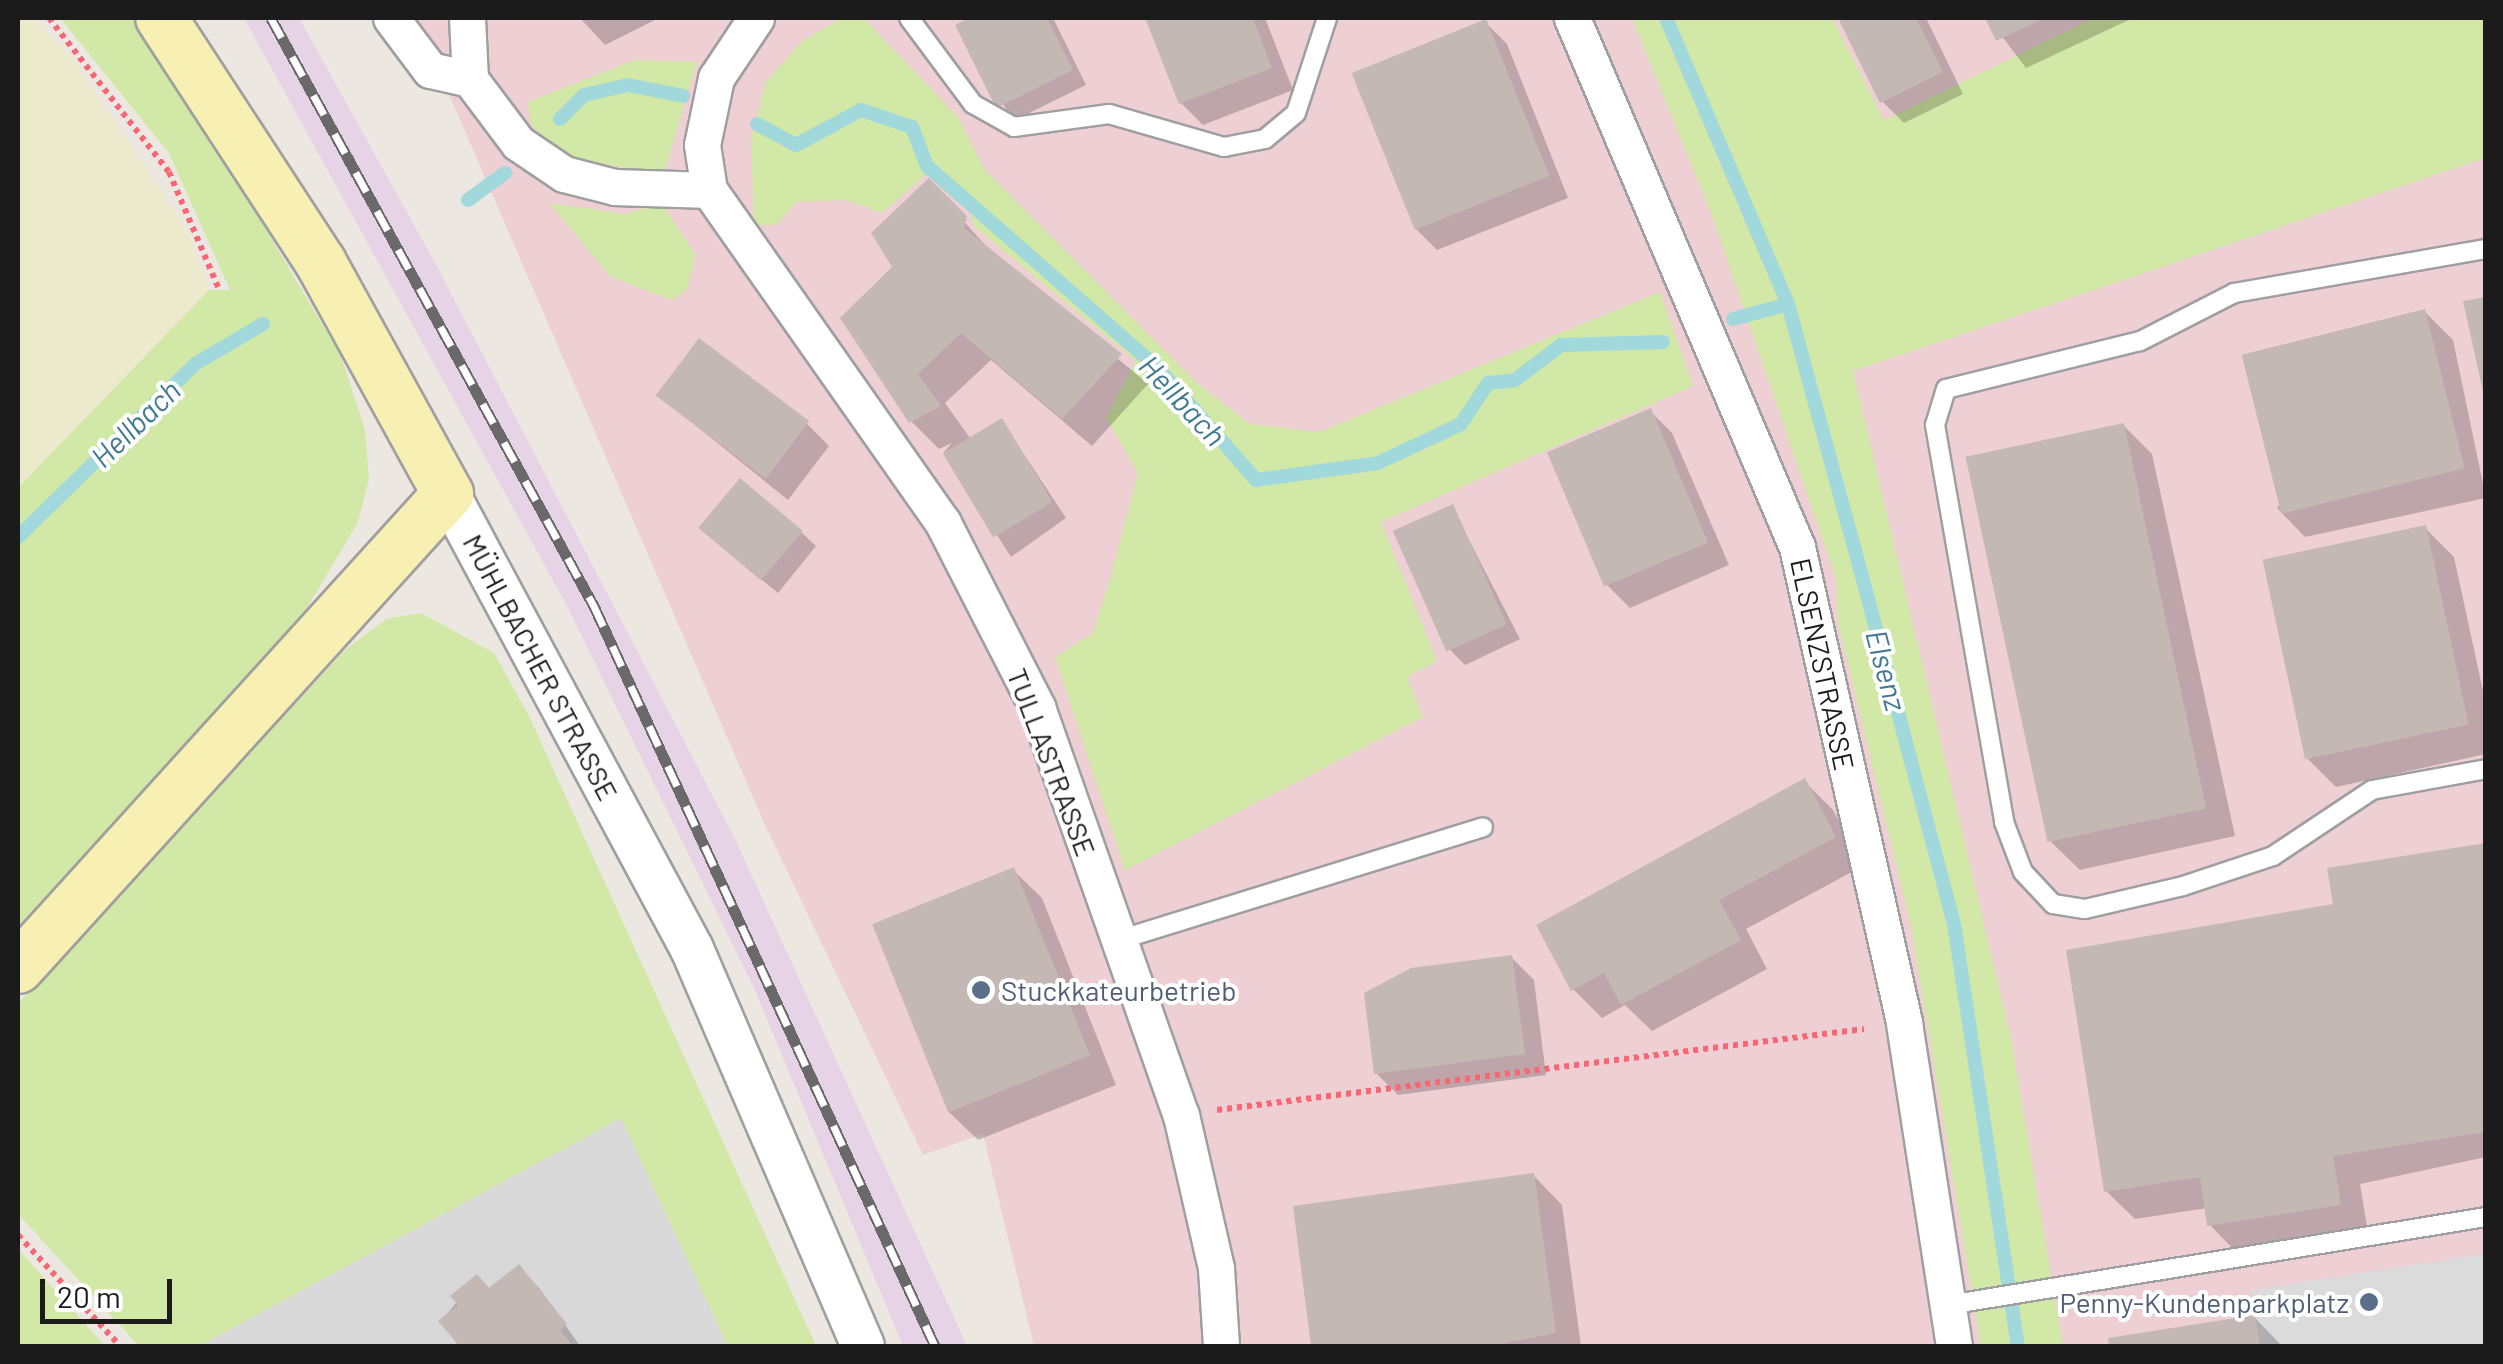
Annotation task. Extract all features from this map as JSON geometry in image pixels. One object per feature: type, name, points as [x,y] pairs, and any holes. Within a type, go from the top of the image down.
[{"type":"main road","name":"MÜHLBACHER STRASSE","points":[[161,18],[322,263],[448,494]]},
{"type":"main road","points":[[18,968],[448,494]]},
{"type":"street","points":[[391,18],[430,70],[470,79]]},
{"type":"street","points":[[467,18],[470,79],[518,144],[564,174],[615,187],[708,190]]},
{"type":"street","name":"TULLASTRASSE","points":[[756,18],[716,78],[702,145],[708,190],[943,524],[1037,707],[1181,1115],[1216,1268],[1221,1346]]},
{"type":"street","name":"ELSENZSTRASSE","points":[[1572,18],[1797,547],[1904,1023],[1954,1346]]},
{"type":"street","name":"MÜHLBACHER STRASSE","points":[[448,494],[692,950],[864,1346]]},
{"type":"lane","points":[[909,18],[973,104],[1014,128],[1109,114],[1224,148],[1265,139],[1296,113],[1328,18]]},
{"type":"lane","points":[[2486,249],[2234,293],[2140,342],[1946,390],[1935,425],[2004,822],[2023,872],[2053,904],[2085,908],[2183,886],[2273,856],[2372,790],[2486,769]]},
{"type":"lane","points":[[1119,940],[1484,827]]},
{"type":"lane","points":[[1948,1305],[2077,1290],[2486,1217]]},
{"type":"path","points":[[50,18],[169,172],[218,289]]},
{"type":"path","points":[[1181,1115],[1904,1023]]},
{"type":"path","points":[[18,1235],[120,1346]]},
{"type":"shaded area","points":[[18,18],[34,18],[74,60],[190,235],[209,290],[18,488]]},
{"type":"shaded area","points":[[244,18],[299,18],[434,261],[735,839],[967,1346],[903,1346],[754,988],[567,606]]},
{"type":"shaded area","points":[[416,18],[2485,18],[2485,1346],[1034,1346],[983,1134],[923,1155],[765,825]]},
{"type":"shaded area","points":[[621,1118],[728,1346],[199,1346]]},
{"type":"shaded area","name":"Penny-Kundenparkplatz","points":[[2485,1254],[2485,1346],[2260,1346],[2251,1290]]},
{"type":"green space","points":[[60,18],[133,18],[161,53],[341,356],[365,430],[369,479],[358,522],[307,608],[18,945],[18,488],[209,290],[230,290],[169,153]]},
{"type":"green space","points":[[842,18],[863,18],[958,117],[985,170],[1198,384],[1250,424],[1319,432],[1660,292],[1693,386],[1381,522],[1437,661],[1407,677],[1423,717],[1125,870],[1055,657],[1093,633],[1110,580],[1138,473],[1106,417],[1136,361],[974,226],[970,211],[928,173],[882,213],[846,200],[796,202],[776,225],[754,225],[751,139],[766,82],[802,41]]},
{"type":"green space","points":[[1632,18],[1832,18],[1884,120],[2094,18],[2485,18],[2485,158],[1853,371],[2011,1038],[2063,1346],[1981,1346],[1911,926],[1838,623],[1836,579],[1713,218]]},
{"type":"green space","points":[[634,60],[697,62],[663,176],[559,154],[531,124],[528,102]]},
{"type":"green space","points":[[549,203],[626,214],[661,203],[696,255],[687,289],[672,300],[611,277]]},
{"type":"green space","points":[[421,613],[494,653],[529,716],[816,1346],[728,1346],[621,1118],[199,1346],[139,1346],[18,1214],[18,1004],[345,650],[386,619]]},
{"type":"green space","points":[[18,1249],[105,1346],[18,1346]]},
{"type":"building","points":[[969,18],[1047,18],[1073,70],[996,108],[955,25]]},
{"type":"building","points":[[1145,18],[1253,18],[1272,68],[1179,104]]},
{"type":"building","points":[[1838,18],[1916,18],[1943,72],[1880,103]]},
{"type":"building","points":[[1985,18],[2045,18],[1996,41]]},
{"type":"building","points":[[1486,19],[1549,176],[1415,230],[1352,73]]},
{"type":"building","points":[[929,178],[967,216],[964,228],[1122,354],[1062,419],[961,333],[918,374],[941,406],[909,423],[840,318],[892,267],[871,233]]},
{"type":"building","points":[[2486,297],[2486,396],[2484,396],[2463,301]]},
{"type":"building","points":[[2425,309],[2465,468],[2281,514],[2242,355]]},
{"type":"building","points":[[699,338],[809,421],[766,479],[656,396]]},
{"type":"building","points":[[1651,408],[1708,542],[1604,587],[1547,452]]},
{"type":"building","points":[[1002,418],[1052,502],[993,538],[943,454]]},
{"type":"building","points":[[2124,423],[2206,808],[2047,842],[1966,457]]},
{"type":"building","points":[[740,478],[803,531],[761,581],[698,528]]},
{"type":"building","points":[[1453,504],[1507,625],[1446,651],[1393,531]]},
{"type":"building","points":[[2426,525],[2468,725],[2305,759],[2263,560]]},
{"type":"building","points":[[1805,778],[1836,837],[1719,900],[1741,940],[1621,1005],[1604,973],[1571,991],[1536,925]]},
{"type":"building","points":[[2486,843],[2486,1132],[2333,1156],[2341,1205],[2207,1226],[2200,1177],[2104,1192],[2066,950],[2333,904],[2327,868]]},
{"type":"building","name":"Stuckkateurbetrieb","points":[[1014,867],[1090,1055],[948,1113],[872,924]]},
{"type":"building","points":[[1512,955],[1525,1054],[1374,1074],[1364,993],[1411,968]]},
{"type":"building","points":[[1534,1173],[1556,1333],[1492,1346],[1311,1346],[1293,1206]]},
{"type":"building","points":[[519,1264],[567,1324],[560,1330],[573,1346],[459,1346],[438,1321],[458,1305],[450,1296],[477,1274],[489,1288]]},
{"type":"building","points":[[2255,1315],[2260,1346],[2109,1346],[2108,1338]]},
{"type":"waterway","name":"Elsenz","points":[[1666,18],[1788,304],[1862,576],[1954,924],[2018,1346]]},
{"type":"waterway","name":"Hellbach","points":[[560,119],[584,95],[628,85],[683,96]]},
{"type":"waterway","name":"Hellbach","points":[[757,124],[796,145],[861,110],[912,127],[927,166],[1158,368],[1256,480],[1378,463],[1461,424],[1488,383],[1515,380],[1561,345],[1663,342]]},
{"type":"waterway","name":"Hellbach","points":[[468,200],[505,173]]},
{"type":"waterway","name":"Hellbach","points":[[1733,319],[1788,304]]},
{"type":"waterway","name":"Hellbach","points":[[18,537],[195,364],[263,324]]},
{"type":"railway","points":[[271,18],[594,606],[935,1346]]},
{"type":"place","name":"Stuckkateurbetrieb","points":[[981,990]]},
{"type":"place","name":"Penny-Kundenparkplatz","points":[[2369,1302]]}]
